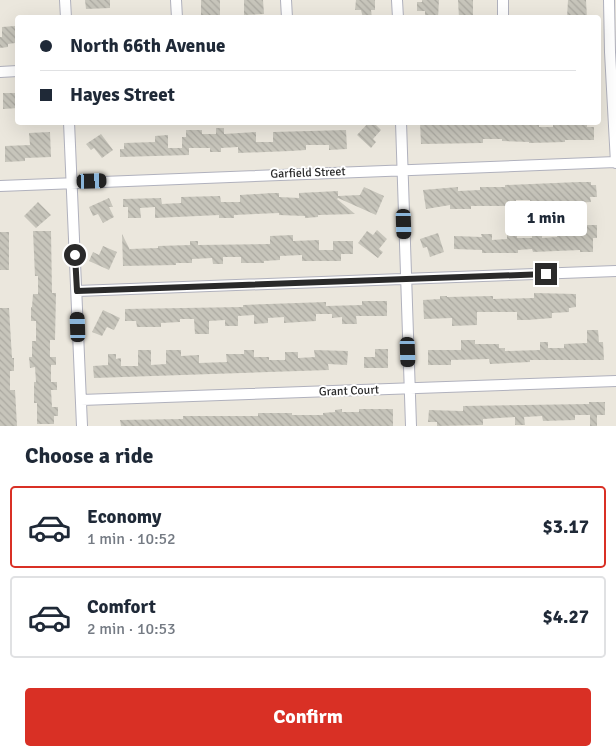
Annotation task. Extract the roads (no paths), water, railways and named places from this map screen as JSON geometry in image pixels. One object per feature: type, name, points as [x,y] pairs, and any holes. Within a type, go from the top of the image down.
[{"type":"street","points":[[65,0],[66,15]]},
{"type":"street","points":[[176,0],[177,15]]},
{"type":"street","points":[[286,0],[287,15]]},
{"type":"street","points":[[397,0],[398,15]]},
{"type":"street","points":[[503,0],[504,15]]},
{"type":"street","points":[[609,0],[613,52],[616,162]]},
{"type":"street","points":[[0,72],[15,71]]},
{"type":"street","points":[[69,125],[82,426]]},
{"type":"street","points":[[401,125],[411,426]]},
{"type":"street","name":"Garfield Street","points":[[0,186],[616,162]]},
{"type":"street","points":[[77,291],[616,271]]},
{"type":"street","name":"Grant Court","points":[[81,400],[616,381]]}]
